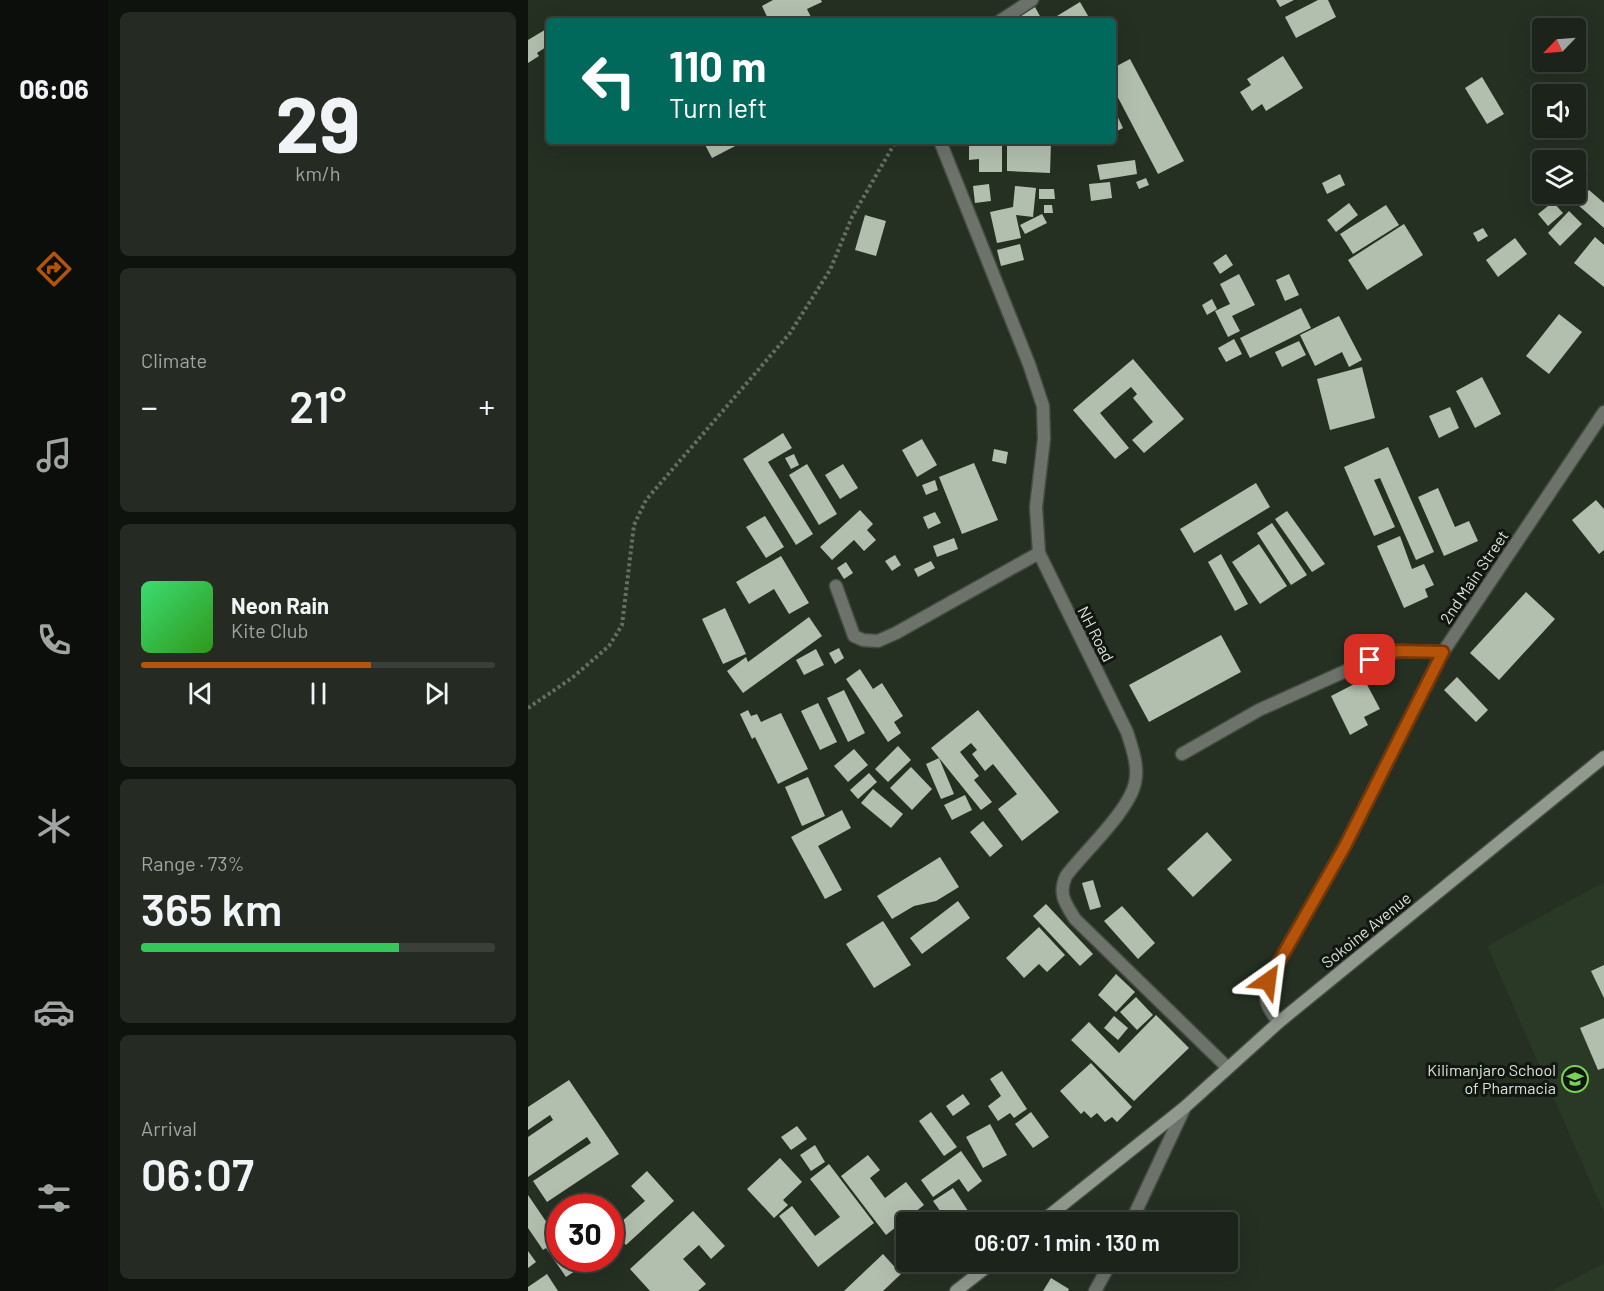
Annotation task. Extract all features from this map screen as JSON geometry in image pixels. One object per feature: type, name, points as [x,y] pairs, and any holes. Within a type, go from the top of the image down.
[{"type":"street","points":[[1005,18],[1032,0]]},
{"type":"street","name":"NH Road","points":[[940,144],[1029,364],[1042,406],[1044,439],[1036,507],[1039,553],[1128,732],[1135,762],[1135,783],[1116,817],[1066,876],[1061,887],[1062,900],[1075,919],[1227,1067]]},
{"type":"street","name":"2nd Main Street","points":[[1279,1022],[1268,1010],[1265,997],[1268,981],[1345,846],[1443,652],[1604,412]]},
{"type":"street","points":[[836,586],[854,636],[863,640],[878,641],[945,607],[1039,553]]},
{"type":"street","points":[[1182,754],[1259,710],[1370,660],[1398,651],[1443,652]]},
{"type":"street","name":"Sokoine Avenue","points":[[1054,1212],[1185,1107],[1279,1022],[1604,757]]},
{"type":"street","points":[[1136,1212],[1185,1107]]},
{"type":"street","points":[[956,1291],[980,1272]]},
{"type":"street","points":[[1095,1291],[1105,1272]]},
{"type":"path","points":[[528,708],[573,678],[609,646],[622,625],[634,525],[646,500],[790,333],[830,270],[852,217],[894,144]]},
{"type":"shaded area","name":"Kilimanjaro School of Pharmacia","points":[[1604,882],[1604,1213],[1487,946]]},
{"type":"shaded area","points":[[1604,1263],[1604,1291],[1551,1291]]},
{"type":"building","points":[[773,0],[821,0],[822,2],[807,9],[812,18],[768,18],[762,6]]},
{"type":"building","points":[[1276,0],[1294,0],[1280,7]]},
{"type":"building","points":[[1318,0],[1328,0],[1336,17],[1296,38],[1285,17]]},
{"type":"building","points":[[1080,2],[1089,18],[1058,18],[1057,16]]},
{"type":"building","points":[[1035,7],[1041,18],[1018,18]]},
{"type":"building","points":[[546,29],[546,47],[537,53],[539,56],[528,63],[528,40]]},
{"type":"building","points":[[1283,56],[1303,88],[1266,111],[1262,104],[1252,111],[1240,92],[1251,85],[1247,79]]},
{"type":"building","points":[[1130,59],[1184,161],[1158,174],[1116,94],[1116,66]]},
{"type":"building","points":[[1482,77],[1504,114],[1487,124],[1465,88]]},
{"type":"building","points":[[1116,113],[1123,128],[1116,132]]},
{"type":"building","points":[[705,144],[739,144],[712,158]]},
{"type":"building","points":[[969,144],[1002,144],[1002,172],[979,172],[979,159],[969,160]]},
{"type":"building","points":[[1007,144],[1051,144],[1050,173],[1007,171]]},
{"type":"building","points":[[1135,160],[1137,174],[1100,180],[1097,165]]},
{"type":"building","points":[[1340,174],[1345,185],[1327,194],[1322,183]]},
{"type":"building","points":[[1146,178],[1149,185],[1139,189],[1136,182]]},
{"type":"building","points":[[1110,182],[1112,198],[1091,201],[1089,184]]},
{"type":"building","points":[[989,184],[991,201],[975,203],[973,186]]},
{"type":"building","points":[[1015,186],[1036,188],[1033,217],[1016,215],[1021,238],[997,243],[990,212],[1013,207]]},
{"type":"building","points":[[1039,189],[1054,189],[1055,199],[1039,199]]},
{"type":"building","points":[[1589,190],[1604,203],[1604,228],[1577,204],[1586,204],[1586,194]]},
{"type":"building","points":[[1349,203],[1358,215],[1336,232],[1327,220]]},
{"type":"building","points":[[1550,204],[1555,204],[1563,213],[1548,226],[1538,214]]},
{"type":"building","points":[[1044,205],[1052,205],[1053,213],[1044,213]]},
{"type":"building","points":[[1386,205],[1399,225],[1353,254],[1340,234]]},
{"type":"building","points":[[1569,211],[1582,224],[1560,246],[1548,233]]},
{"type":"building","points":[[1042,214],[1047,223],[1025,234],[1020,225]]},
{"type":"building","points":[[865,215],[886,221],[876,256],[855,250]]},
{"type":"building","points":[[1404,224],[1423,255],[1367,290],[1348,260]]},
{"type":"building","points":[[1483,228],[1488,236],[1478,242],[1473,233]]},
{"type":"building","points":[[1595,237],[1604,245],[1604,287],[1574,263]]},
{"type":"building","points":[[1515,238],[1527,254],[1498,277],[1486,260]]},
{"type":"building","points":[[1020,244],[1024,260],[1001,266],[997,250]]},
{"type":"building","points":[[1226,254],[1233,265],[1220,274],[1213,263]]},
{"type":"building","points":[[1239,274],[1255,305],[1232,316],[1240,331],[1228,337],[1215,311],[1230,304],[1220,284]]},
{"type":"building","points":[[1289,274],[1299,295],[1285,301],[1276,280]]},
{"type":"building","points":[[1212,299],[1217,309],[1207,315],[1202,305]]},
{"type":"building","points":[[1301,308],[1311,328],[1250,358],[1240,338]]},
{"type":"building","points":[[1559,314],[1582,332],[1549,374],[1526,356]]},
{"type":"building","points":[[1339,316],[1362,360],[1349,367],[1342,352],[1315,366],[1300,335]]},
{"type":"building","points":[[1234,339],[1242,354],[1226,362],[1218,348]]},
{"type":"building","points":[[1299,341],[1306,355],[1282,367],[1275,352]]},
{"type":"building","points":[[1133,359],[1184,419],[1144,453],[1132,440],[1153,422],[1133,398],[1137,394],[1131,387],[1100,413],[1129,448],[1115,459],[1073,410]]},
{"type":"building","points":[[1362,367],[1375,418],[1330,430],[1317,379]]},
{"type":"building","points":[[1482,377],[1501,414],[1475,428],[1456,391]]},
{"type":"building","points":[[1450,407],[1459,428],[1439,438],[1429,416]]},
{"type":"building","points":[[783,433],[792,448],[768,462],[813,534],[796,545],[743,459]]},
{"type":"building","points":[[922,439],[937,465],[917,477],[902,450]]},
{"type":"building","points":[[1388,447],[1434,552],[1416,560],[1380,478],[1374,480],[1395,527],[1374,536],[1344,467]]},
{"type":"building","points":[[994,449],[1008,452],[1006,464],[992,461]]},
{"type":"building","points":[[794,454],[799,465],[791,469],[785,458]]},
{"type":"building","points":[[974,463],[998,520],[962,534],[939,477]]},
{"type":"building","points":[[807,464],[837,514],[819,525],[789,475]]},
{"type":"building","points":[[843,464],[858,488],[840,499],[825,475]]},
{"type":"building","points":[[935,480],[938,490],[926,495],[922,485]]},
{"type":"building","points":[[1256,483],[1270,507],[1194,553],[1180,529]]},
{"type":"building","points":[[1438,488],[1455,527],[1469,521],[1478,541],[1444,556],[1418,497]]},
{"type":"building","points":[[1596,500],[1604,509],[1604,550],[1599,554],[1572,520]]},
{"type":"building","points":[[860,510],[873,524],[867,530],[876,540],[864,551],[854,540],[832,560],[820,547]]},
{"type":"building","points":[[1287,511],[1325,564],[1312,572],[1275,519]]},
{"type":"building","points":[[935,512],[941,523],[928,529],[923,517]]},
{"type":"building","points":[[765,516],[784,547],[766,558],[746,527]]},
{"type":"building","points":[[1272,523],[1307,575],[1291,585],[1257,533]]},
{"type":"building","points":[[1400,536],[1412,569],[1424,564],[1434,585],[1425,589],[1428,597],[1404,608],[1377,546]]},
{"type":"building","points":[[954,538],[958,549],[937,557],[933,546]]},
{"type":"building","points":[[1259,544],[1287,586],[1260,604],[1232,562]]},
{"type":"building","points":[[1221,554],[1248,604],[1235,611],[1208,562]]},
{"type":"building","points":[[895,555],[901,565],[892,571],[885,561]]},
{"type":"building","points":[[781,556],[809,603],[789,614],[774,589],[749,604],[736,582]]},
{"type":"building","points":[[931,561],[935,568],[918,577],[914,569]]},
{"type":"building","points":[[846,562],[853,573],[844,579],[837,568]]},
{"type":"building","points":[[1526,592],[1555,619],[1499,680],[1470,653]]},
{"type":"building","points":[[725,608],[746,654],[723,664],[702,619]]},
{"type":"building","points":[[809,617],[822,636],[743,693],[727,671],[746,657],[748,662]]},
{"type":"building","points":[[1221,635],[1241,672],[1149,722],[1129,685]]},
{"type":"building","points":[[839,648],[844,658],[835,664],[829,653]]},
{"type":"building","points":[[816,649],[824,665],[804,675],[796,660]]},
{"type":"building","points":[[860,669],[873,689],[882,683],[903,716],[894,722],[901,733],[888,742],[846,679]]},
{"type":"building","points":[[1457,677],[1488,710],[1476,722],[1444,690]]},
{"type":"building","points":[[1364,679],[1380,709],[1364,717],[1368,725],[1350,735],[1331,696]]},
{"type":"building","points":[[844,690],[865,733],[848,742],[827,698]]},
{"type":"building","points":[[818,703],[837,742],[820,750],[801,711]]},
{"type":"building","points":[[748,710],[751,716],[757,714],[761,722],[781,713],[808,769],[778,784],[755,737],[752,739],[740,714]]},
{"type":"building","points":[[978,710],[1059,812],[1022,841],[998,809],[1017,794],[993,764],[985,771],[972,754],[977,750],[971,743],[960,752],[979,776],[974,780],[992,802],[981,810],[931,748]]},
{"type":"building","points":[[898,746],[911,760],[888,782],[875,769]]},
{"type":"building","points":[[854,749],[868,765],[848,782],[834,766]]},
{"type":"building","points":[[939,758],[954,794],[941,799],[926,764]]},
{"type":"building","points":[[911,767],[932,789],[912,810],[890,788]]},
{"type":"building","points":[[869,773],[877,782],[858,799],[850,790]]},
{"type":"building","points":[[808,777],[825,816],[802,826],[785,787]]},
{"type":"building","points":[[873,789],[903,814],[891,828],[861,803]]},
{"type":"building","points":[[965,795],[972,810],[952,820],[944,805]]},
{"type":"building","points":[[842,810],[851,828],[818,846],[842,890],[825,899],[791,837]]},
{"type":"building","points":[[983,821],[1003,846],[990,857],[970,832]]},
{"type":"building","points":[[1207,832],[1232,860],[1193,897],[1167,869]]},
{"type":"building","points":[[940,857],[959,887],[936,901],[914,906],[892,919],[877,896]]},
{"type":"building","points":[[1093,880],[1101,907],[1090,910],[1082,883]]},
{"type":"building","points":[[958,901],[970,918],[922,954],[910,938]]},
{"type":"building","points":[[1046,904],[1093,954],[1080,966],[1033,916]]},
{"type":"building","points":[[1122,906],[1155,943],[1138,959],[1104,921]]},
{"type":"building","points":[[883,921],[911,965],[874,988],[846,944]]},
{"type":"building","points":[[1039,927],[1065,955],[1047,972],[1039,964],[1024,978],[1006,958]]},
{"type":"building","points":[[1604,965],[1604,998],[1591,971]]},
{"type":"building","points":[[1116,974],[1135,992],[1116,1012],[1098,995]]},
{"type":"building","points":[[1136,997],[1153,1015],[1137,1030],[1120,1012]]},
{"type":"building","points":[[1156,1015],[1189,1048],[1134,1101],[1071,1040],[1089,1022],[1119,1053]]},
{"type":"building","points":[[1114,1016],[1128,1028],[1118,1040],[1104,1028]]},
{"type":"building","points":[[1604,1018],[1604,1068],[1598,1070],[1580,1028]]},
{"type":"building","points":[[1091,1063],[1132,1107],[1117,1122],[1112,1117],[1105,1122],[1097,1113],[1091,1118],[1084,1111],[1081,1114],[1060,1091]]},
{"type":"building","points":[[1002,1071],[1027,1109],[1014,1118],[1010,1113],[998,1121],[988,1106],[1001,1096],[990,1079]]},
{"type":"building","points":[[569,1080],[619,1154],[559,1194],[546,1194],[546,1200],[533,1181],[591,1143],[587,1137],[528,1177],[528,1137],[553,1120],[550,1115],[528,1130],[528,1107]]},
{"type":"building","points":[[963,1094],[970,1104],[953,1116],[946,1106]]},
{"type":"building","points":[[931,1112],[957,1147],[944,1156],[919,1121]]},
{"type":"building","points":[[1031,1112],[1049,1137],[1033,1148],[1015,1124]]},
{"type":"building","points":[[990,1124],[1007,1155],[983,1168],[966,1137]]},
{"type":"building","points":[[797,1126],[807,1139],[791,1150],[781,1137]]},
{"type":"building","points":[[815,1145],[825,1162],[811,1171],[800,1155]]},
{"type":"building","points":[[961,1151],[982,1181],[968,1192],[959,1179],[933,1197],[921,1180]]},
{"type":"building","points":[[868,1155],[880,1170],[870,1178],[885,1198],[906,1182],[924,1205],[915,1212],[896,1212],[896,1227],[886,1235],[841,1176]]},
{"type":"building","points":[[780,1158],[802,1182],[783,1200],[788,1205],[774,1218],[747,1189]]},
{"type":"building","points":[[829,1164],[874,1223],[818,1267],[779,1216],[792,1206],[815,1236],[840,1217],[810,1179]]},
{"type":"building","points":[[647,1171],[674,1201],[626,1245],[624,1243],[624,1219],[645,1201],[631,1186]]},
{"type":"building","points":[[953,1188],[969,1212],[941,1212],[933,1201]]},
{"type":"building","points":[[528,1195],[546,1221],[546,1248],[543,1250],[528,1228]]},
{"type":"building","points":[[693,1211],[725,1246],[711,1259],[699,1245],[683,1259],[706,1284],[698,1291],[650,1291],[630,1269]]},
{"type":"building","points":[[528,1251],[536,1262],[528,1268]]},
{"type":"building","points":[[883,1254],[896,1268],[896,1272],[901,1274],[883,1291],[844,1291]]},
{"type":"building","points":[[563,1272],[574,1272],[566,1277]]},
{"type":"building","points":[[547,1274],[558,1291],[528,1291],[528,1287]]},
{"type":"building","points":[[1051,1278],[1069,1289],[1068,1291],[1043,1291]]},
{"type":"place","name":"Kilimanjaro School of Pharmacia","points":[[1575,1079]]},
{"type":"route","points":[[1268,981],[1296,936],[1345,846],[1394,745],[1443,652],[1398,651],[1370,660]]}]
